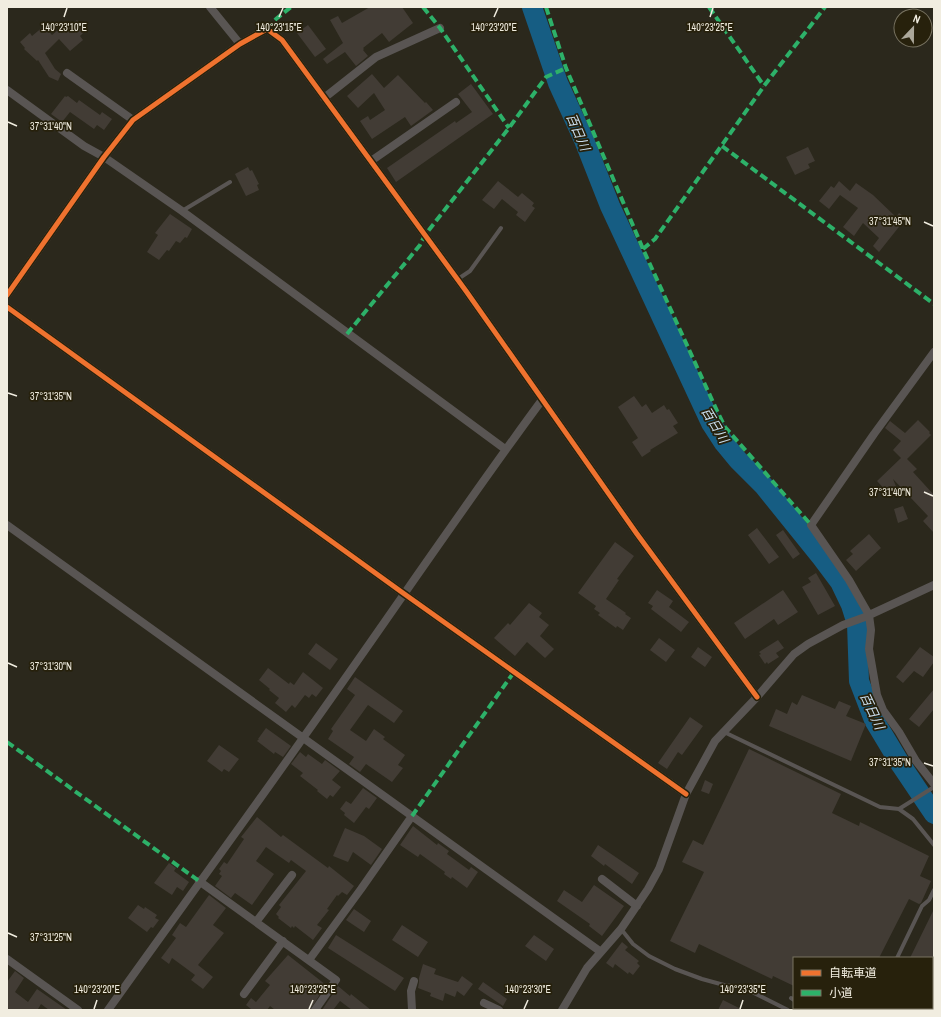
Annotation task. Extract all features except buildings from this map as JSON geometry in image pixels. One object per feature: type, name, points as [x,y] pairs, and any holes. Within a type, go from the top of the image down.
[{"type":"street","points":[[210,7],[240,44]]},
{"type":"street","points":[[324,98],[376,56],[440,28]]},
{"type":"street","points":[[7,295],[104,157],[133,120],[240,44],[267,29],[282,40],[371,161],[457,279],[637,534],[757,697]]},
{"type":"street","points":[[67,73],[133,120]]},
{"type":"street","points":[[7,90],[84,146],[104,157],[182,212],[505,449]]},
{"type":"street","points":[[371,161],[456,102]]},
{"type":"street","points":[[7,308],[403,593],[686,794]]},
{"type":"street","points":[[934,352],[874,434],[811,525],[849,580],[867,616],[871,630],[869,649],[877,695],[883,710],[916,761],[934,784]]},
{"type":"street","points":[[108,1010],[304,738],[403,593],[505,449],[542,400]]},
{"type":"street","points":[[7,524],[601,952]]},
{"type":"street","points":[[562,1010],[587,968],[621,929],[637,906],[659,869],[686,794],[715,741],[757,697],[794,654],[808,644],[843,625],[867,616],[934,585]]},
{"type":"street","points":[[309,960],[361,890],[412,816]]},
{"type":"street","points":[[256,922],[292,875]]},
{"type":"street","points":[[602,879],[637,906]]},
{"type":"street","points":[[200,881],[336,980],[315,1010]]},
{"type":"street","points":[[244,994],[283,941]]},
{"type":"street","points":[[7,959],[78,1010]]},
{"type":"street","points":[[412,1010],[411,991],[414,981]]},
{"type":"street","points":[[484,1003],[499,1010]]},
{"type":"lane","points":[[182,212],[230,182]]},
{"type":"lane","points":[[457,279],[470,271],[501,228]]},
{"type":"lane","points":[[724,732],[870,803],[890,809],[899,809],[934,787]]},
{"type":"lane","points":[[899,809],[913,819],[934,845]]},
{"type":"lane","points":[[898,957],[922,906],[929,900],[934,890]]},
{"type":"lane","points":[[929,900],[934,902]]},
{"type":"lane","points":[[621,929],[633,944],[650,956],[675,969],[702,979],[742,988],[788,1010]]},
{"type":"waterway","name":"百日川","points":[[532,7],[558,83],[584,140],[610,206],[711,423],[724,443],[738,460],[764,486],[840,582],[851,605],[857,624],[859,681],[874,720],[901,765],[934,814]]},
{"type":"marked path","points":[[267,29],[276,19],[291,7]]},
{"type":"marked path","points":[[423,7],[440,28],[509,128]]},
{"type":"marked path","points":[[546,7],[566,68],[643,249],[725,427],[811,525]]},
{"type":"marked path","points":[[709,7],[764,86]]},
{"type":"marked path","points":[[643,249],[655,239],[764,86],[825,7]]},
{"type":"marked path","points":[[347,334],[420,245],[425,235],[509,128],[546,77],[566,68]]},
{"type":"marked path","points":[[722,146],[934,304]]},
{"type":"marked path","points":[[412,816],[514,672]]},
{"type":"marked path","points":[[7,742],[199,881]]},
{"type":"cycle path","points":[[7,295],[104,157],[133,120],[240,44],[267,29],[282,40],[466,291],[637,534],[757,697]]},
{"type":"cycle path","points":[[7,307],[403,593],[686,794]]}]
